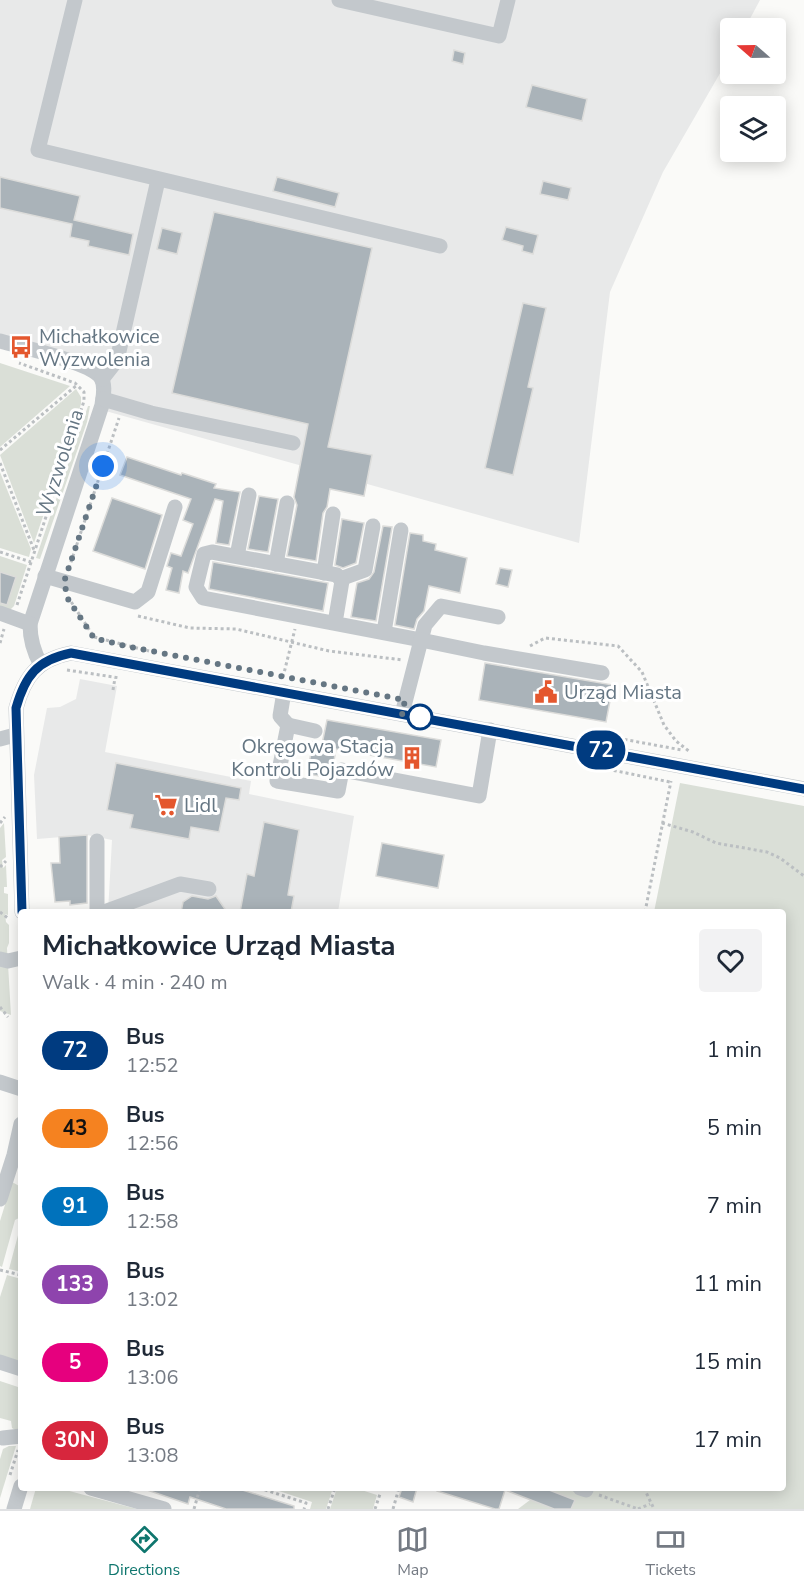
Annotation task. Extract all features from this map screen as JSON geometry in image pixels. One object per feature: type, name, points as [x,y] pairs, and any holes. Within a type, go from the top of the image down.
[{"type":"street","points":[[75,0],[38,150],[440,246]]},
{"type":"street","points":[[339,0],[499,36],[507,0]]},
{"type":"street","points":[[0,340],[82,365],[102,378],[117,360],[158,180]]},
{"type":"street","name":"Wyzwolenia","points":[[41,665],[34,652],[30,624],[103,399],[102,378]]},
{"type":"street","points":[[103,399],[293,443]]},
{"type":"street","points":[[237,556],[249,495]]},
{"type":"street","points":[[276,564],[287,503]]},
{"type":"street","points":[[43,583],[64,582],[135,602],[148,592],[174,507]]},
{"type":"street","points":[[324,573],[333,514]]},
{"type":"street","points":[[340,579],[365,570],[373,526]]},
{"type":"street","points":[[384,632],[401,530]]},
{"type":"street","points":[[335,623],[342,582],[337,575],[212,552],[204,554],[196,587],[202,598],[484,653],[602,673]]},
{"type":"street","points":[[402,714],[425,625],[441,606],[498,617]]},
{"type":"street","points":[[6,616],[30,624]]},
{"type":"street","points":[[16,916],[16,708],[29,676],[53,657],[71,653],[283,685],[402,714],[804,789]]},
{"type":"street","points":[[283,685],[280,716],[288,726],[315,731]]},
{"type":"street","points":[[288,726],[277,781],[338,791],[342,770],[479,796],[490,730]]},
{"type":"street","points":[[0,739],[15,735]]},
{"type":"street","points":[[97,840],[97,909]]},
{"type":"street","points":[[112,909],[180,884],[209,889]]},
{"type":"street","points":[[0,959],[8,961],[18,959]]},
{"type":"street","points":[[0,1082],[18,1088]]},
{"type":"street","points":[[0,1199],[18,1137]]},
{"type":"street","points":[[0,1362],[18,1368]]},
{"type":"street","points":[[3,1438],[18,1436]]},
{"type":"street","points":[[14,1509],[19,1491]]},
{"type":"street","points":[[101,1491],[164,1509]]},
{"type":"path","points":[[6,616],[24,583],[32,562],[84,401],[84,392],[77,385],[11,360]]},
{"type":"path","points":[[0,450],[77,385]]},
{"type":"path","points":[[123,405],[64,582],[68,599],[94,638],[152,651]]},
{"type":"path","points":[[0,464],[35,552]]},
{"type":"path","points":[[0,552],[32,562]]},
{"type":"path","points":[[24,583],[43,583],[78,603]]},
{"type":"path","points":[[134,615],[190,628],[236,629],[330,651],[416,661]]},
{"type":"path","points":[[283,685],[299,616]]},
{"type":"path","points":[[64,669],[126,678]]},
{"type":"path","points":[[113,690],[115,678]]},
{"type":"path","points":[[585,732],[659,744],[690,752]]},
{"type":"path","points":[[646,909],[674,764]]},
{"type":"path","points":[[662,823],[693,832],[716,843],[766,852],[780,858],[804,876]]},
{"type":"path","points":[[0,867],[8,860]]},
{"type":"path","points":[[0,912],[16,916]]},
{"type":"path","points":[[0,1007],[8,1017]]},
{"type":"path","points":[[0,1270],[18,1274]]},
{"type":"path","points":[[194,1509],[199,1491]]},
{"type":"path","points":[[268,1491],[306,1503],[304,1509]]},
{"type":"path","points":[[328,1509],[334,1491]]},
{"type":"path","points":[[393,1509],[398,1491]]},
{"type":"path","points":[[588,1491],[638,1509],[650,1504]]},
{"type":"path","points":[[645,1491],[654,1509]]},
{"type":"path","points":[[375,1509],[380,1494]]},
{"type":"shaded area","points":[[0,0],[760,0],[750,18],[720,18],[720,73],[663,172],[610,292],[579,543],[102,410],[103,378],[0,340]]},
{"type":"shaded area","points":[[0,363],[70,386],[0,447]]},
{"type":"shaded area","points":[[76,389],[81,397],[81,404],[34,543],[0,455]]},
{"type":"shaded area","points":[[88,406],[90,406],[87,422],[40,559],[36,558]]},
{"type":"shaded area","points":[[0,472],[31,549],[29,557],[0,548]]},
{"type":"shaded area","points":[[0,556],[27,565],[14,606],[10,610],[0,608],[0,599],[15,577],[0,572]]},
{"type":"shaded area","points":[[80,679],[117,686],[105,752],[251,781],[249,794],[354,816],[338,909],[108,909],[112,840],[87,835],[37,839],[34,775],[47,708],[60,707],[76,699]]},
{"type":"shaded area","points":[[680,783],[804,806],[804,1509],[518,1509],[542,1491],[786,1491],[786,909],[655,909]]},
{"type":"shaded area","points":[[4,823],[6,857],[2,860],[3,868],[6,865],[7,887],[4,887],[4,893],[8,894],[8,915],[5,914],[9,925],[7,948],[11,1015],[0,1011],[0,828]]},
{"type":"shaded area","points":[[12,1182],[18,1185],[18,1218],[15,1220],[2,1267],[0,1266],[0,1221]]},
{"type":"shaded area","points":[[18,1235],[18,1271],[9,1269]]},
{"type":"shaded area","points":[[7,1275],[18,1278],[18,1361],[0,1355],[0,1297]]},
{"type":"shaded area","points":[[0,1381],[18,1387],[18,1431],[12,1428],[11,1421],[0,1418]]},
{"type":"shaded area","points":[[16,1446],[0,1498],[0,1459],[3,1449]]},
{"type":"shaded area","points":[[35,1491],[69,1491],[137,1509],[30,1509]]},
{"type":"shaded area","points":[[279,1491],[332,1491],[326,1509],[310,1509],[312,1502]]},
{"type":"shaded area","points":[[336,1491],[364,1491],[377,1495],[373,1509],[330,1509]]},
{"type":"building","points":[[454,50],[465,53],[463,64],[452,61]]},
{"type":"building","points":[[532,85],[587,99],[582,121],[526,107]]},
{"type":"building","points":[[0,177],[80,196],[74,220],[133,234],[129,255],[88,246],[89,241],[70,237],[72,224],[0,208]]},
{"type":"building","points":[[277,177],[339,193],[335,207],[273,191]]},
{"type":"building","points":[[543,181],[571,188],[568,200],[540,194]]},
{"type":"building","points":[[214,212],[372,248],[328,447],[372,455],[364,496],[330,489],[327,507],[323,513],[316,561],[287,556],[297,505],[294,497],[308,424],[172,393]]},
{"type":"building","points":[[506,227],[538,235],[533,254],[522,251],[523,246],[502,240]]},
{"type":"building","points":[[162,228],[182,233],[177,254],[157,249]]},
{"type":"building","points":[[523,303],[546,308],[528,387],[533,388],[513,475],[485,468]]},
{"type":"building","points":[[127,457],[216,484],[214,488],[240,492],[229,545],[216,543],[223,501],[215,499],[188,573],[183,571],[179,593],[166,590],[172,568],[167,566],[171,553],[181,556],[193,524],[183,520],[191,499],[120,475]]},
{"type":"building","points":[[259,496],[278,499],[268,552],[248,549]]},
{"type":"building","points":[[112,498],[162,515],[145,569],[93,551]]},
{"type":"building","points":[[342,519],[364,523],[356,563],[343,568],[335,565]]},
{"type":"building","points":[[383,526],[392,527],[376,621],[351,617],[357,583],[369,579],[374,572]]},
{"type":"building","points":[[410,533],[423,535],[423,541],[436,544],[435,550],[467,558],[460,593],[429,586],[424,611],[417,619],[414,629],[395,625]]},
{"type":"building","points":[[213,562],[328,583],[323,611],[209,589]]},
{"type":"building","points":[[500,568],[512,570],[508,587],[496,584]]},
{"type":"building","points":[[0,572],[16,577],[7,605],[0,603]]},
{"type":"building","name":"Urząd Miasta","points":[[485,663],[613,685],[606,722],[479,700]]},
{"type":"building","name":"Okręgowa Stacja Kontroli Pojazdów","points":[[327,720],[441,740],[436,767],[336,749],[331,778],[307,774],[313,742],[322,744]]},
{"type":"building","name":"Lidl","points":[[116,763],[241,788],[239,800],[226,798],[219,832],[191,827],[189,839],[130,828],[133,815],[107,810]]},
{"type":"building","points":[[264,822],[299,830],[288,895],[294,896],[292,909],[241,909],[247,874],[254,876]]},
{"type":"building","points":[[87,835],[87,903],[70,905],[70,901],[55,902],[51,863],[60,863],[59,837]]},
{"type":"building","points":[[382,843],[444,855],[438,888],[376,876]]},
{"type":"building","points":[[192,896],[208,899],[216,896],[225,909],[182,909],[183,902]]},
{"type":"building","points":[[150,1491],[246,1491],[294,1506],[294,1509],[226,1509],[190,1497],[188,1504]]},
{"type":"building","points":[[401,1491],[416,1491],[413,1502],[399,1497]]},
{"type":"building","points":[[437,1491],[505,1491],[499,1509]]},
{"type":"building","points":[[508,1491],[552,1491],[575,1500],[571,1509],[554,1509]]},
{"type":"bus line","name":"72","points":[[22,909],[16,708],[29,676],[53,657],[71,653],[804,789]]},
{"type":"place","name":"Michałkowice Wyzwolenia","points":[[21,347]]},
{"type":"place","name":"Urząd Miasta","points":[[546,692]]},
{"type":"place","name":"Okręgowa Stacja Kontroli Pojazdów","points":[[412,758]]},
{"type":"place","name":"Lidl","points":[[166,805]]},
{"type":"route","points":[[103,466],[64,582],[68,599],[94,638],[405,700],[402,714],[420,717]]}]
